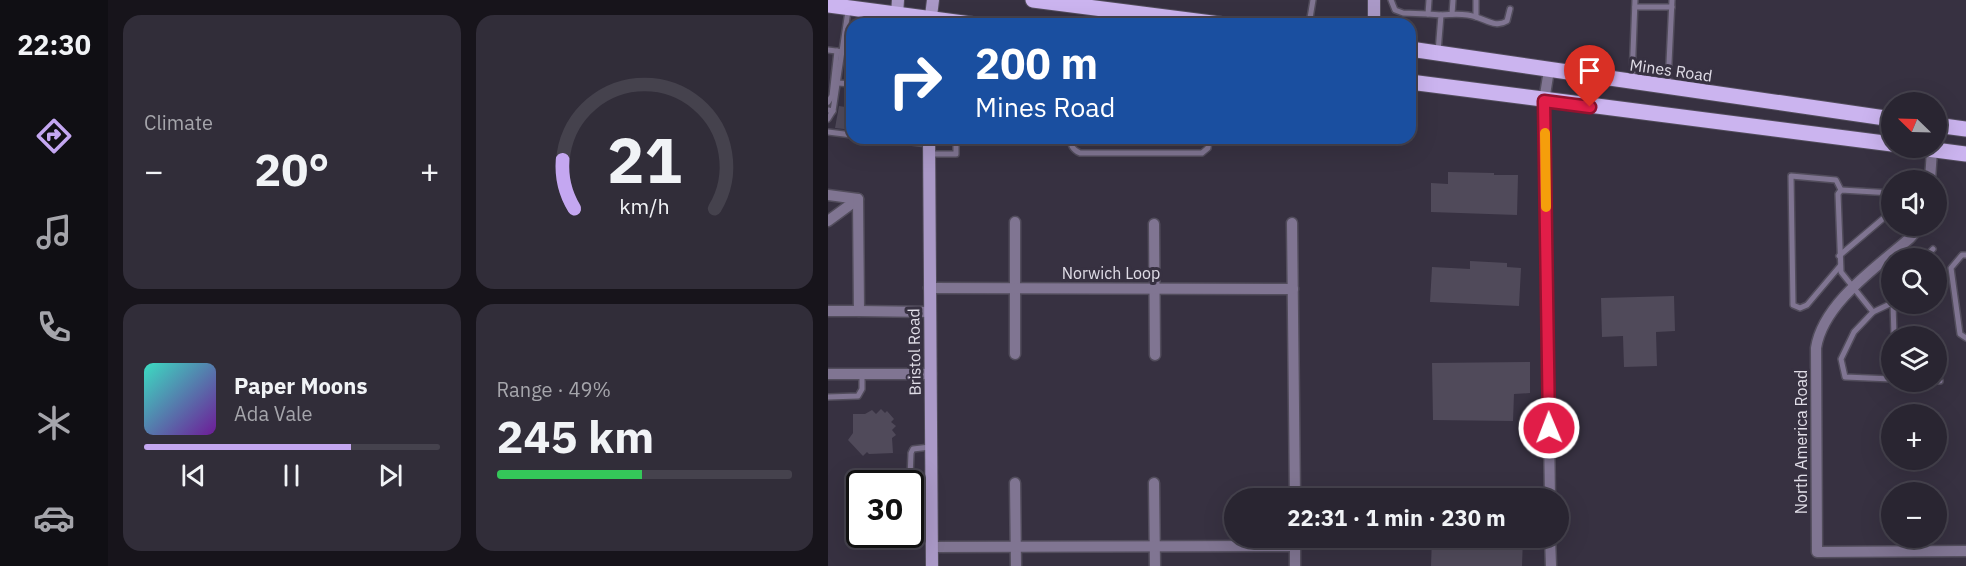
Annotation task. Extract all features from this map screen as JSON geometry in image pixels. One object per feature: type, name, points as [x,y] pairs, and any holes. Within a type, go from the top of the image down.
[{"type":"main road","points":[[1033,0],[1173,18]]},
{"type":"main road","points":[[828,5],[848,8],[897,7],[923,18]]},
{"type":"main road","name":"Mines Road","points":[[1416,50],[1881,117]]},
{"type":"main road","points":[[1416,83],[1881,143]]},
{"type":"main road","points":[[1947,126],[1966,129]]},
{"type":"main road","points":[[1947,152],[1966,154]]},
{"type":"street","points":[[930,18],[933,0]]},
{"type":"street","points":[[1374,0],[1374,18]]},
{"type":"street","points":[[1549,70],[1544,101],[1550,488]]},
{"type":"street","name":"Bristol Road","points":[[929,145],[932,566]]},
{"type":"street","points":[[828,195],[858,199]]},
{"type":"street","points":[[828,221],[858,199]]},
{"type":"street","points":[[858,199],[859,311]]},
{"type":"street","points":[[1015,222],[1015,354]]},
{"type":"street","points":[[1292,223],[1294,488]]},
{"type":"street","points":[[1154,224],[1155,355]]},
{"type":"street","name":"North America Road","points":[[1912,236],[1853,289],[1828,316],[1818,333],[1816,348],[1817,552],[1966,551]]},
{"type":"street","name":"Norwich Loop","points":[[930,288],[1293,289]]},
{"type":"street","points":[[828,311],[930,312]]},
{"type":"street","points":[[828,374],[931,374]]},
{"type":"street","points":[[1015,483],[1016,566]]},
{"type":"street","points":[[1154,483],[1155,566]]},
{"type":"street","points":[[932,547],[1155,547],[1224,545]]},
{"type":"street","points":[[1295,548],[1295,566]]},
{"type":"street","points":[[1550,548],[1551,566]]},
{"type":"lane","points":[[1310,18],[1313,0]]},
{"type":"lane","points":[[1391,0],[1395,10],[1403,13],[1452,14],[1502,24],[1508,21],[1510,9]]},
{"type":"lane","points":[[1428,14],[1429,0]]},
{"type":"lane","points":[[1452,14],[1453,0]]},
{"type":"lane","points":[[1476,0],[1476,17]]},
{"type":"lane","points":[[1632,83],[1635,0]]},
{"type":"lane","points":[[1668,88],[1672,0]]},
{"type":"lane","points":[[1635,7],[1672,7]]},
{"type":"lane","points":[[846,18],[848,8]]},
{"type":"lane","points":[[1438,54],[1441,15]]},
{"type":"lane","points":[[828,102],[832,96],[846,19]]},
{"type":"lane","points":[[828,50],[846,52]]},
{"type":"lane","points":[[828,119],[838,83],[840,51]]},
{"type":"lane","points":[[838,83],[846,84]]},
{"type":"lane","points":[[828,132],[846,134]]},
{"type":"lane","points":[[929,145],[956,154],[956,144]]},
{"type":"lane","points":[[1070,144],[1074,150],[1080,153],[1202,153],[1208,148],[1208,144]]},
{"type":"lane","points":[[1840,266],[1807,305],[1800,308],[1793,305],[1791,176],[1836,180],[1841,190]]},
{"type":"lane","points":[[1841,190],[1881,192]]},
{"type":"lane","points":[[1841,190],[1838,194],[1841,272],[1873,312]]},
{"type":"lane","points":[[1839,256],[1881,220]]},
{"type":"lane","points":[[1966,255],[1962,255],[1951,268],[1960,334],[1966,338]]},
{"type":"lane","points":[[1881,308],[1873,312],[1854,332],[1841,359],[1845,377],[1881,379]]},
{"type":"lane","points":[[828,397],[858,396],[862,389],[862,374]]},
{"type":"lane","points":[[931,446],[913,449],[910,478],[914,483],[932,483]]},
{"type":"building","points":[[839,106],[846,107],[846,129],[835,128]]},
{"type":"building","points":[[1448,172],[1518,175],[1517,215],[1431,212],[1431,183],[1448,184]]},
{"type":"building","points":[[1470,261],[1507,263],[1507,267],[1521,268],[1519,306],[1430,302],[1432,267],[1470,269]]},
{"type":"building","points":[[1674,296],[1675,331],[1656,332],[1657,366],[1624,367],[1623,336],[1602,337],[1601,298]]},
{"type":"building","points":[[1530,362],[1530,393],[1514,394],[1513,421],[1433,420],[1432,363]]},
{"type":"building","points":[[881,409],[885,413],[887,411],[894,419],[891,422],[896,426],[892,430],[896,435],[892,438],[893,453],[869,454],[867,452],[863,456],[848,440],[853,433],[853,414],[865,414],[872,410],[876,414]]},
{"type":"building","points":[[1432,548],[1523,548],[1522,566],[1431,566]]},
{"type":"slow traffic","points":[[1545,133],[1546,207]]},
{"type":"route","points":[[1549,428],[1544,101],[1590,107]]}]
